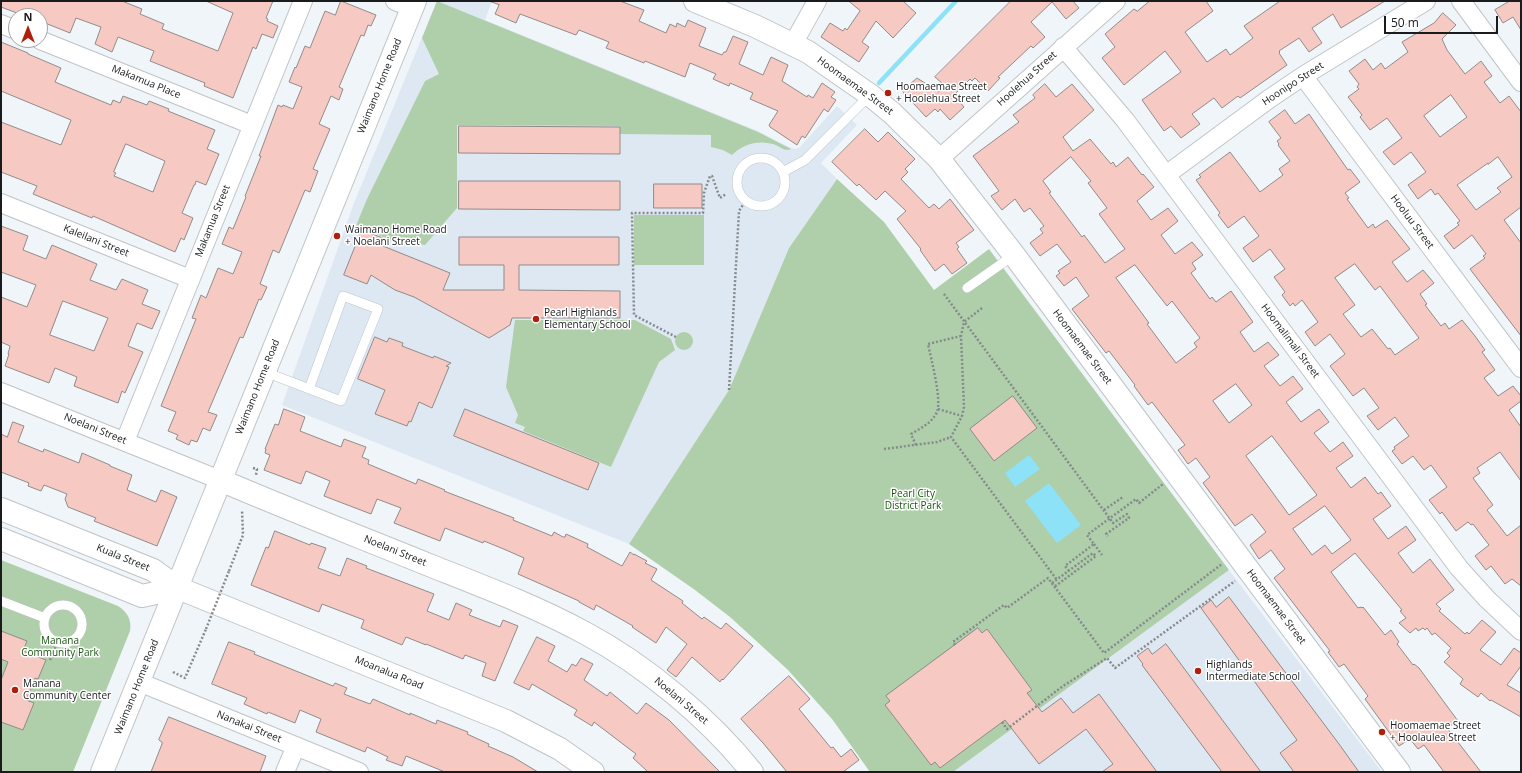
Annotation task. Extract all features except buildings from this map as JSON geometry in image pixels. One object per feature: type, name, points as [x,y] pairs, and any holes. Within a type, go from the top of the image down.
[{"type":"street","name":"Makamua Street","points":[[125,441],[303,1]]},
{"type":"street","name":"Hoomaemae Street","points":[[695,1],[755,26],[808,52],[870,95],[892,113],[939,159],[1014,255],[1399,772]]},
{"type":"street","points":[[793,44],[817,1]]},
{"type":"street","name":"Hoolehua Street","points":[[939,159],[1062,47],[1116,1]]},
{"type":"street","name":"Hoonipo Street","points":[[1166,175],[1269,99],[1303,76],[1426,1]]},
{"type":"street","points":[[1460,1],[1521,82]]},
{"type":"street","name":"Waimano Home Road","points":[[102,772],[178,588],[264,372],[407,3]]},
{"type":"street","name":"Makamua Place","points":[[48,43],[252,125]]},
{"type":"street","name":"Hoomalimali Street","points":[[1062,47],[1125,120],[1458,568],[1486,599],[1521,631]]},
{"type":"street","name":"Hooluu Street","points":[[1303,76],[1521,368]]},
{"type":"street","name":"Kaleilani Street","points":[[1,203],[190,279]]},
{"type":"street","name":"Noelani Street","points":[[1,392],[491,589],[586,633],[652,676],[687,705],[714,729],[752,772]]},
{"type":"street","name":"Kuala Street","points":[[1,509],[153,570],[178,588]]},
{"type":"street","points":[[1,539],[142,596],[178,588]]},
{"type":"street","name":"Moanalua Road","points":[[178,588],[506,721],[560,749],[593,772]]},
{"type":"street","name":"Nanakai Street","points":[[139,682],[359,772]]},
{"type":"street","points":[[285,772],[296,746]]},
{"type":"lane","points":[[783,172],[806,160],[870,95]]},
{"type":"lane","points":[[757,158],[772,160],[783,172],[785,180],[781,195],[769,204],[761,206],[746,200],[740,195],[737,187],[739,172],[743,165],[749,160],[757,158]]},
{"type":"lane","points":[[967,288],[1014,255]]},
{"type":"lane","points":[[264,372],[309,389],[341,401],[378,309],[343,296],[309,389]]},
{"type":"lane","points":[[1,601],[45,618]]},
{"type":"lane","points":[[60,606],[73,608],[78,612],[81,618],[81,631],[73,641],[66,643],[58,642],[48,637],[44,625],[45,618],[48,612],[54,608],[60,606]]},
{"type":"path","points":[[676,338],[634,315],[632,213],[704,213],[704,193],[710,176],[712,176],[720,198],[726,194]]},
{"type":"path","points":[[729,390],[739,211],[746,200]]},
{"type":"path","points":[[944,294],[1114,523],[1126,514],[1129,518],[1106,534],[1108,536]]},
{"type":"path","points":[[884,449],[937,442],[951,437],[962,416],[964,407],[961,336],[964,322],[982,308]]},
{"type":"path","points":[[916,445],[911,434],[924,427],[932,420],[938,409],[936,385],[928,344],[961,336]]},
{"type":"path","points":[[938,409],[962,416]]},
{"type":"path","points":[[951,437],[1057,580]]},
{"type":"path","points":[[253,468],[257,469],[256,475]]},
{"type":"path","points":[[1102,556],[1087,535],[1136,499],[1139,503],[1162,485]]},
{"type":"path","points":[[1104,510],[1123,497]]},
{"type":"path","points":[[172,672],[185,678],[188,672],[243,536],[242,510]]},
{"type":"path","points":[[1069,571],[1065,566],[1094,544]]},
{"type":"path","points":[[1052,583],[1093,553],[1096,556],[1054,587]]},
{"type":"path","points":[[1104,653],[1227,560]]},
{"type":"path","points":[[955,645],[953,642],[1005,604],[1005,609],[1048,578],[1115,668],[1139,653],[1230,585]]},
{"type":"path","points":[[50,660],[58,642]]},
{"type":"path","points":[[1002,722],[1006,729],[1064,686],[1107,658]]},
{"type":"shaded area","name":"Pearl Highlands Elementary School","points":[[437,1],[492,1],[485,20],[758,131],[791,148],[799,148],[837,106],[857,125],[821,163],[837,179],[789,248],[729,390],[629,544],[282,405],[354,203]]},
{"type":"shaded area","name":"Highlands Intermediate School","points":[[1229,570],[1382,772],[953,772]]},
{"type":"green space","points":[[437,1],[758,132],[791,149],[784,149],[762,142],[741,148],[732,155],[723,150],[711,147],[711,135],[620,134],[620,126],[457,125],[457,208],[425,245],[388,239],[356,226],[367,199],[425,81],[439,74],[422,38]]},
{"type":"green space","name":"Pearl City District Park","points":[[837,179],[884,222],[934,290],[989,249],[1229,570],[953,772],[870,772],[832,719],[788,670],[730,617],[695,590],[629,544],[729,390],[789,248]]},
{"type":"green space","points":[[634,215],[704,215],[704,265],[634,265]]},
{"type":"green space","points":[[515,320],[635,320],[671,339],[675,350],[659,362],[611,467],[523,431],[525,427],[515,423],[518,415],[506,387]]},
{"type":"green space","points":[[684,332],[690,335],[693,341],[690,347],[684,350],[678,347],[675,341],[678,335]]},
{"type":"green space","name":"Manana Community Park","points":[[1,560],[118,606],[126,613],[129,619],[130,631],[73,772],[1,772]]},
{"type":"water","points":[[1029,455],[1040,469],[1015,487],[1005,473]]},
{"type":"water","points":[[1049,483],[1081,525],[1057,543],[1025,501]]},
{"type":"waterway","points":[[879,83],[956,1]]},
{"type":"place","name":"Hoomaemae Street + Hoolehua Street","points":[[888,93]]},
{"type":"place","name":"Waimano Home Road + Noelani Street","points":[[337,236]]},
{"type":"place","name":"Pearl Highlands Elementary School","points":[[536,319]]},
{"type":"place","name":"Highlands Intermediate School","points":[[1198,671]]},
{"type":"place","name":"Manana Community Center","points":[[15,690]]},
{"type":"place","name":"Hoomaemae Street + Hoolaulea Street","points":[[1382,732]]}]
